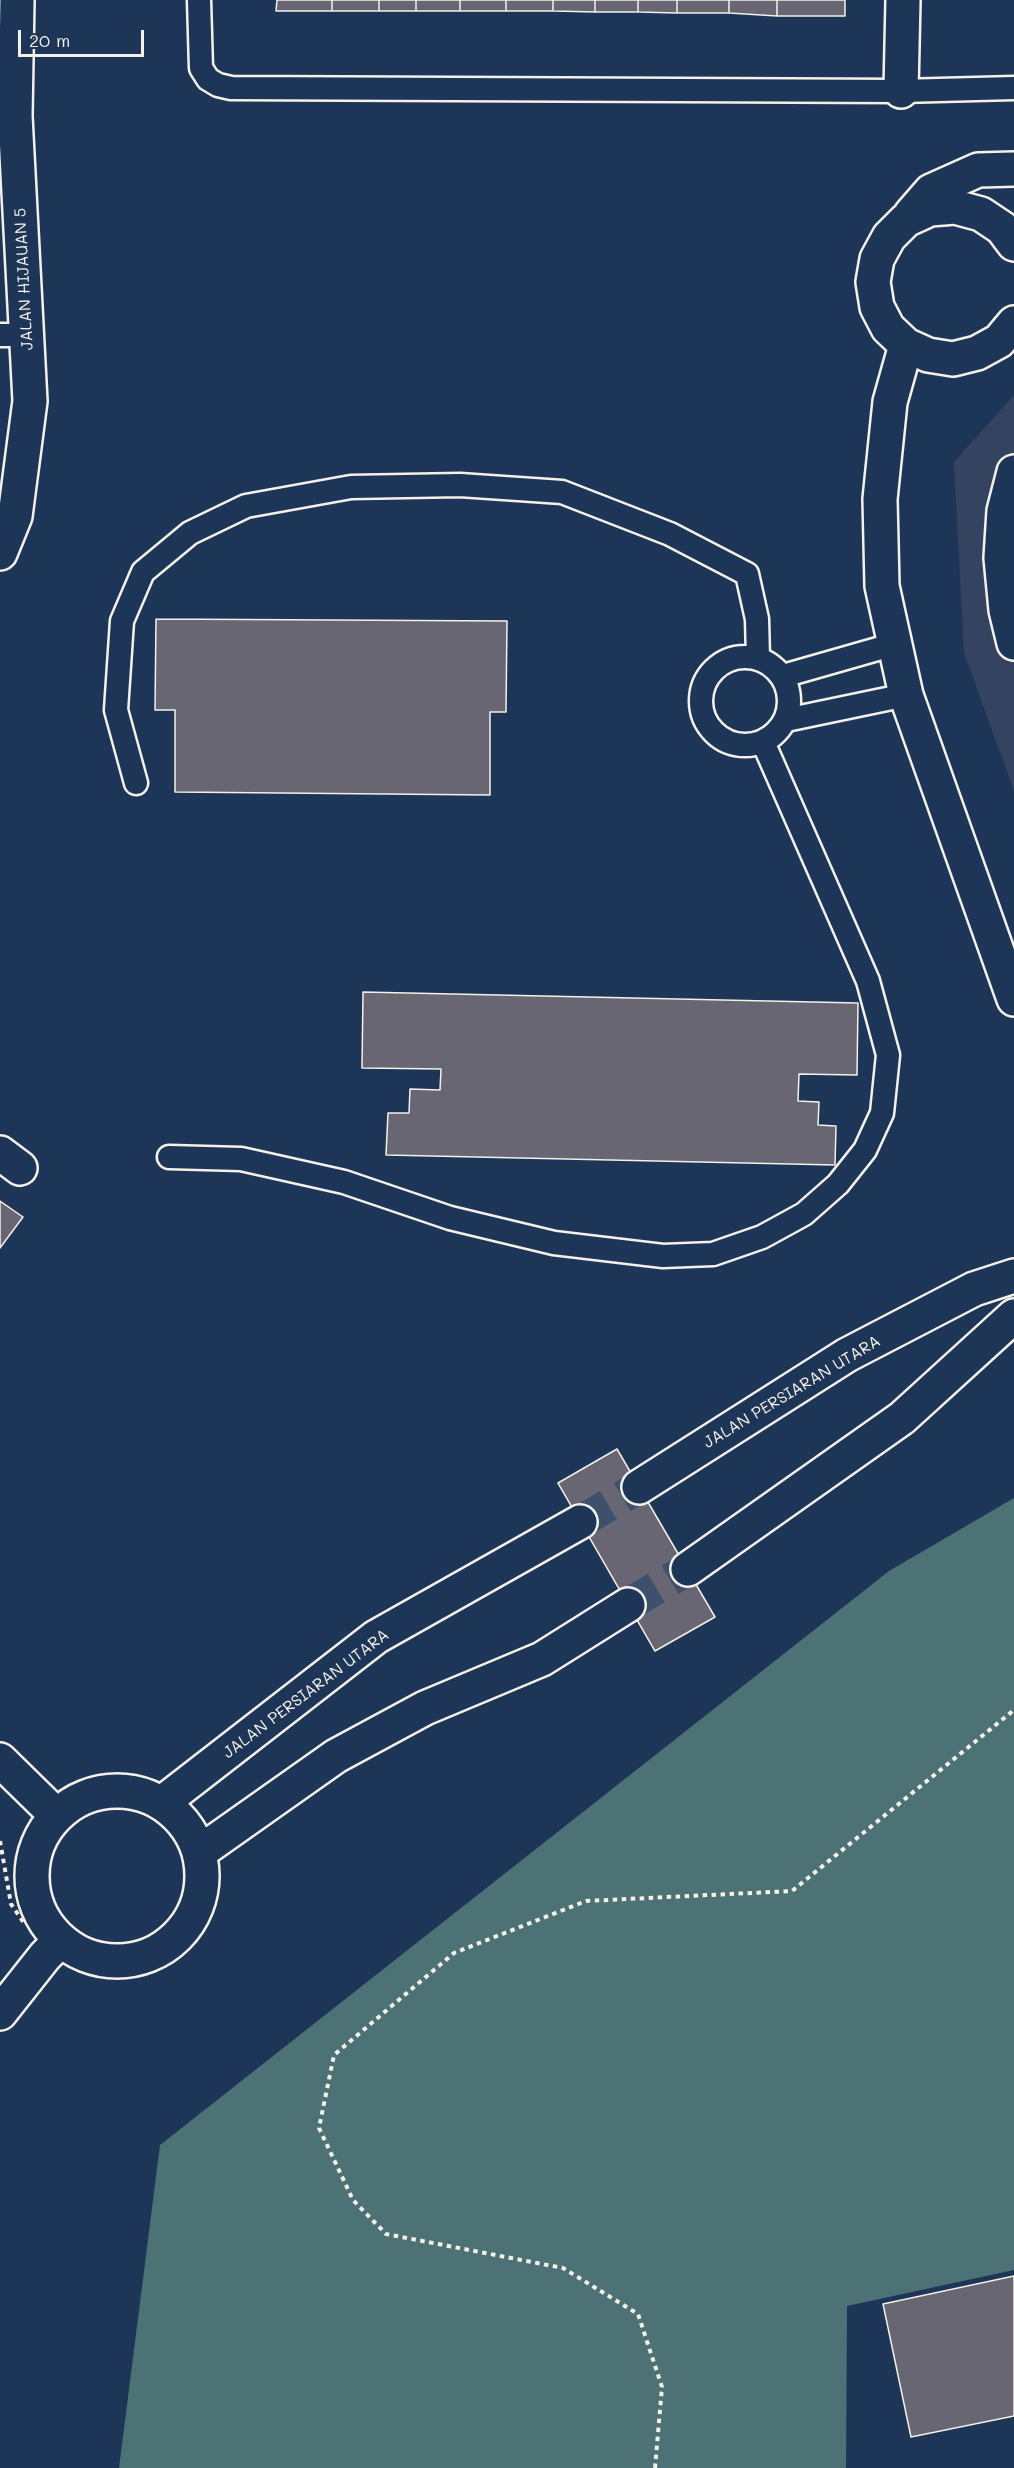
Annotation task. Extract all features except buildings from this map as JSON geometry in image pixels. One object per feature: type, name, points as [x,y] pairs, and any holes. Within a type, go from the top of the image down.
[{"type":"street","name":"JALAN HIJAUAN 5","points":[[0,553],[15,516],[30,400],[13,335],[7,115],[17,0]]},
{"type":"street","points":[[901,91],[903,0]]},
{"type":"street","points":[[1014,169],[978,170],[931,191],[889,237],[877,259],[873,282],[877,307],[888,328],[906,345],[928,355],[953,359],[977,353],[999,341],[1014,323]]},
{"type":"street","points":[[906,220],[930,209],[956,207],[981,214],[1002,228],[1014,244]]},
{"type":"street","points":[[906,345],[890,402],[880,499],[882,586],[906,695],[1012,986]]},
{"type":"street","points":[[1014,472],[1004,511],[1001,558],[1006,610],[1014,643]]},
{"type":"street","name":"JALAN PERSIARAN UTARA","points":[[639,1487],[847,1355],[974,1289],[1014,1276]]},
{"type":"street","points":[[688,1569],[902,1418],[1014,1316]]},
{"type":"street","name":"JALAN PERSIARAN UTARA","points":[[162,1803],[376,1637],[580,1522]]},
{"type":"street","points":[[200,1852],[336,1756],[425,1708],[542,1659],[628,1605]]},
{"type":"street","points":[[0,1760],[56,1815]]},
{"type":"street","points":[[107,1791],[136,1793],[162,1803],[186,1824],[200,1852],[203,1883],[195,1913],[176,1938],[150,1956],[119,1962],[53,1948],[32,1893],[31,1864],[39,1838],[56,1815],[80,1798],[107,1791]]},
{"type":"street","points":[[0,2013],[53,1948]]},
{"type":"lane","points":[[199,0],[201,68],[208,79],[218,85],[231,88],[901,91],[1014,88]]},
{"type":"lane","points":[[136,783],[116,710],[122,621],[143,572],[190,532],[246,506],[351,487],[460,485],[562,492],[670,534],[747,574],[757,619],[758,658]]},
{"type":"lane","points":[[783,676],[895,644]]},
{"type":"lane","points":[[742,656],[758,658],[771,665],[783,676],[790,706],[786,720],[776,733],[763,742],[748,745],[732,744],[718,737],[708,726],[702,712],[700,697],[705,681],[714,669],[727,660],[742,656]]},
{"type":"lane","points":[[786,720],[906,695]]},
{"type":"lane","points":[[169,1156],[241,1159],[344,1182],[450,1218],[554,1243],[663,1256],[714,1254],[762,1237],[804,1214],[838,1184],[865,1150],[882,1113],[888,1055],[868,981],[763,742]]},
{"type":"path","points":[[655,2468],[662,2387],[638,2314],[563,2268],[386,2234],[353,2200],[319,2128],[334,2055],[454,1953],[585,1901],[792,1891],[1014,1710]]},
{"type":"path","points":[[0,1841],[11,1904],[53,1948]]},
{"type":"shaded area","points":[[1014,395],[1014,791],[964,653],[954,462]]},
{"type":"green space","points":[[1014,1498],[1014,2270],[847,2306],[846,2468],[119,2468],[160,2145],[889,1571]]},
{"type":"tunnel","points":[[580,1522],[639,1487]]},
{"type":"tunnel","points":[[628,1605],[688,1569]]}]
